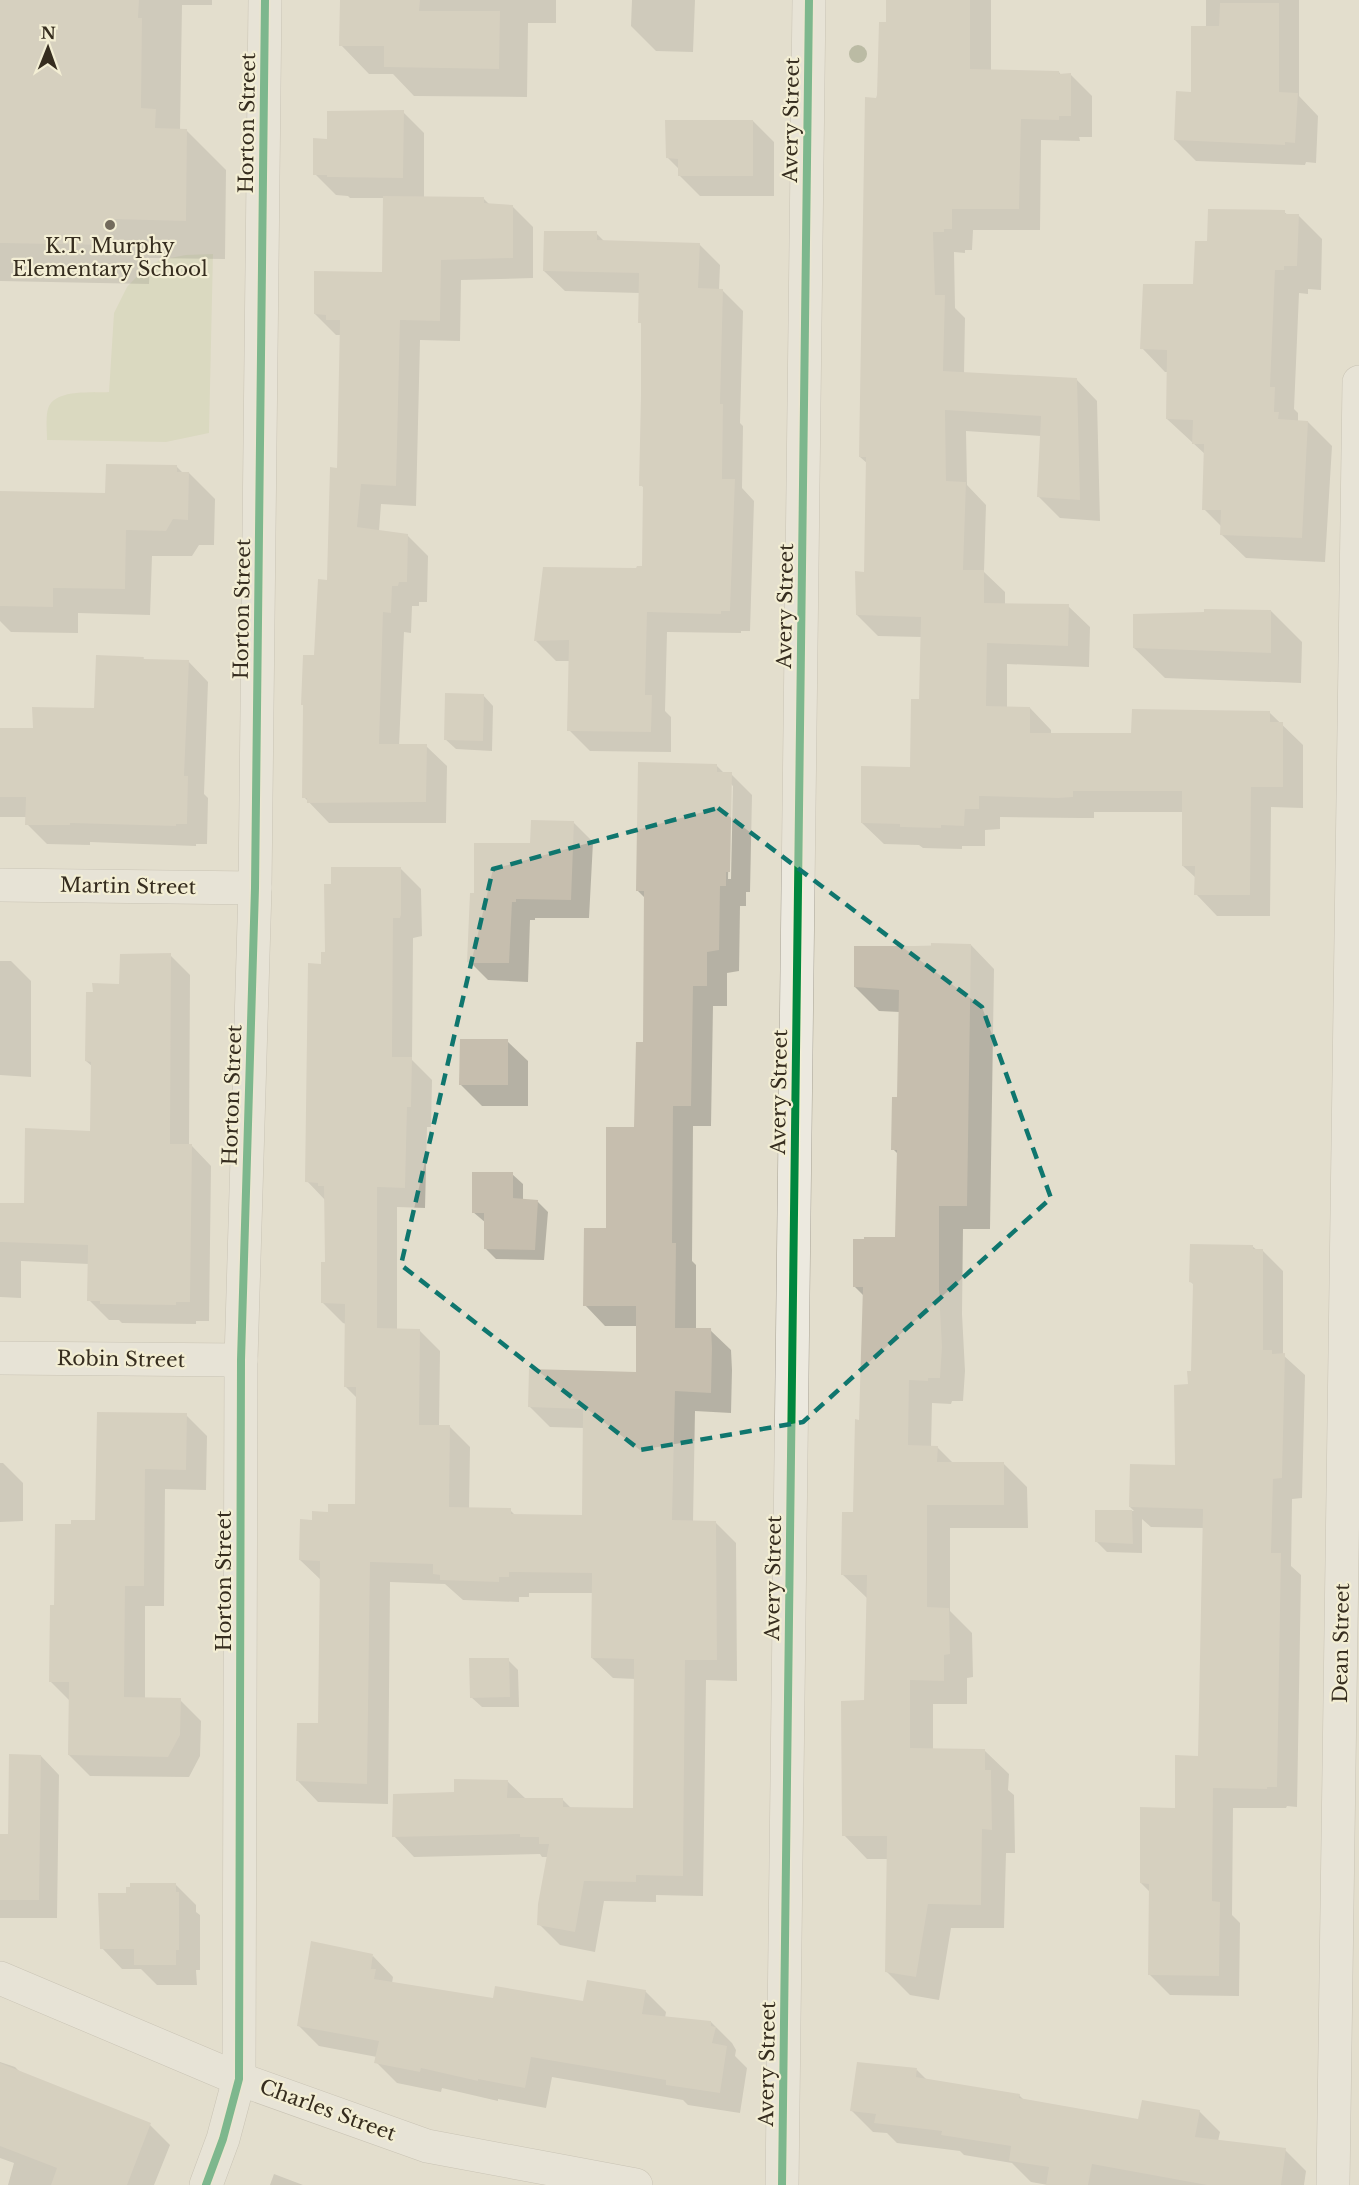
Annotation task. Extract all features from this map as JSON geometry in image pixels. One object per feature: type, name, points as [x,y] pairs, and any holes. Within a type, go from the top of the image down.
[{"type":"street","name":"Horton Street","points":[[206,2185],[223,2139],[239,2079],[241,1360],[255,888],[265,0]]},
{"type":"street","name":"Avery Street","points":[[782,2185],[809,0]]},
{"type":"street","name":"Dean Street","points":[[1333,2185],[1359,382]]},
{"type":"street","name":"Martin Street","points":[[0,885],[255,888]]},
{"type":"street","name":"Robin Street","points":[[0,1358],[241,1360]]},
{"type":"street","name":"Charles Street","points":[[0,1978],[239,2079],[427,2146],[636,2185]]},
{"type":"highlighted area","points":[[718,808],[982,1007],[1051,1198],[803,1422],[640,1450],[401,1265],[493,869]]},
{"type":"green space","points":[[213,254],[209,433],[166,442],[47,440],[47,413],[53,401],[67,394],[109,392],[114,313],[127,287],[144,269],[160,260],[186,255]]},
{"type":"building","points":[[0,0],[139,0],[138,18],[142,18],[141,108],[156,109],[155,128],[187,129],[186,221],[111,219],[110,245],[0,243]]},
{"type":"building","points":[[340,0],[420,0],[419,11],[500,11],[499,69],[384,67],[384,46],[339,46]]},
{"type":"building","points":[[886,0],[970,0],[970,69],[1071,73],[1071,116],[1059,116],[1059,120],[1021,119],[1019,209],[952,209],[952,229],[933,232],[935,295],[945,295],[943,371],[1077,378],[1080,500],[1037,497],[1041,416],[945,410],[946,481],[966,482],[963,570],[984,570],[984,603],[1069,604],[1068,646],[987,643],[986,706],[1030,707],[1030,733],[1131,733],[1132,709],[1270,711],[1270,722],[1283,722],[1283,787],[1251,787],[1250,895],[1194,895],[1195,866],[1182,866],[1182,791],[1073,791],[1073,797],[1058,798],[979,796],[979,809],[965,809],[964,826],[900,827],[900,824],[861,823],[861,766],[910,767],[911,699],[919,699],[921,617],[856,615],[855,571],[864,572],[866,457],[859,457],[865,97],[876,98],[877,95],[879,22],[886,22]]},
{"type":"building","points":[[1220,3],[1279,3],[1279,92],[1298,93],[1295,143],[1285,142],[1285,145],[1174,140],[1176,91],[1191,92],[1191,26],[1219,26]]},
{"type":"building","points":[[404,110],[403,178],[313,175],[313,138],[327,139],[327,111]]},
{"type":"building","points":[[665,120],[753,120],[753,176],[678,176],[678,159],[666,158]]},
{"type":"building","points":[[383,196],[484,197],[484,203],[513,205],[513,258],[441,260],[440,321],[400,320],[396,486],[361,484],[357,527],[408,534],[407,582],[399,582],[398,586],[392,586],[391,613],[383,612],[379,744],[427,744],[426,802],[307,803],[307,798],[302,798],[303,655],[314,655],[318,579],[327,580],[330,467],[337,468],[340,320],[326,320],[326,315],[314,314],[314,271],[382,272]]},
{"type":"building","points":[[1208,209],[1285,210],[1285,214],[1299,214],[1297,266],[1284,266],[1284,270],[1275,270],[1270,387],[1275,387],[1274,412],[1279,412],[1278,419],[1308,421],[1302,538],[1220,535],[1221,510],[1202,510],[1204,444],[1192,444],[1193,420],[1166,419],[1167,350],[1140,349],[1143,284],[1193,284],[1195,241],[1207,241]]},
{"type":"building","points":[[544,231],[597,231],[597,240],[700,243],[698,288],[723,289],[720,404],[723,404],[722,479],[735,479],[730,611],[721,611],[721,614],[647,612],[645,695],[652,695],[651,732],[567,731],[569,640],[534,641],[543,567],[636,568],[642,566],[643,486],[639,486],[641,323],[638,323],[639,273],[543,271]]},
{"type":"building","points":[[106,464],[177,465],[177,472],[189,472],[188,520],[173,519],[166,531],[126,530],[125,589],[53,588],[53,607],[0,606],[0,491],[105,493]]},
{"type":"building","points":[[1204,609],[1271,610],[1271,653],[1133,648],[1133,614],[1204,612]]},
{"type":"building","points":[[96,655],[189,660],[184,776],[188,776],[187,824],[176,824],[176,826],[70,823],[70,825],[25,825],[26,797],[0,797],[0,728],[33,728],[32,707],[94,708]]},
{"type":"building","points":[[445,693],[484,694],[483,741],[444,740]]},
{"type":"building","points":[[638,762],[717,764],[717,772],[732,772],[730,872],[726,872],[726,886],[720,886],[719,950],[707,952],[707,986],[693,986],[691,1106],[673,1106],[672,1243],[676,1243],[675,1328],[711,1328],[712,1348],[711,1393],[675,1391],[672,1520],[716,1521],[717,1660],[685,1660],[683,1876],[636,1875],[636,1882],[584,1881],[575,1932],[537,1925],[538,1904],[549,1844],[539,1844],[539,1837],[520,1837],[520,1834],[392,1837],[393,1794],[454,1792],[454,1779],[508,1780],[507,1798],[563,1798],[563,1807],[633,1808],[634,1659],[591,1658],[592,1573],[509,1572],[509,1577],[499,1577],[499,1582],[440,1580],[440,1575],[433,1574],[433,1564],[370,1562],[367,1784],[296,1781],[297,1723],[318,1723],[320,1561],[299,1560],[300,1519],[312,1520],[312,1511],[328,1512],[328,1504],[355,1504],[356,1387],[344,1387],[345,1304],[321,1303],[321,1262],[325,1262],[324,1186],[305,1182],[308,963],[321,964],[321,952],[325,952],[324,884],[331,884],[331,867],[401,867],[401,915],[400,918],[393,918],[392,1057],[412,1057],[411,1107],[407,1107],[405,1188],[377,1187],[377,1328],[420,1329],[419,1425],[450,1425],[449,1507],[511,1508],[511,1514],[582,1515],[583,1409],[528,1407],[529,1369],[636,1372],[636,1306],[583,1306],[584,1228],[606,1228],[606,1127],[634,1127],[636,1042],[643,1042],[644,891],[636,891]]},
{"type":"building","points":[[531,820],[574,821],[571,900],[516,899],[516,902],[512,902],[509,963],[469,963],[467,962],[470,893],[474,893],[474,843],[530,843]]},
{"type":"building","points":[[931,943],[971,944],[967,1206],[939,1206],[942,1347],[940,1378],[928,1378],[928,1381],[909,1380],[908,1445],[938,1446],[937,1462],[1004,1462],[1004,1505],[927,1505],[927,1607],[949,1608],[950,1654],[944,1655],[944,1681],[910,1680],[910,1748],[985,1749],[985,1770],[991,1770],[992,1830],[982,1829],[981,1905],[928,1904],[916,1977],[885,1972],[887,1836],[842,1836],[841,1701],[864,1700],[867,1575],[841,1575],[842,1512],[853,1512],[855,1419],[859,1420],[863,1287],[853,1287],[853,1239],[895,1237],[897,1150],[891,1150],[892,1097],[897,1097],[899,990],[854,987],[854,946],[931,946]]},
{"type":"building","points":[[171,953],[170,1144],[192,1144],[190,1302],[176,1302],[176,1305],[100,1304],[100,1301],[87,1301],[88,1245],[0,1242],[0,1203],[24,1203],[25,1128],[90,1131],[91,1062],[85,1061],[86,992],[93,992],[92,983],[119,984],[120,954]]},
{"type":"building","points":[[460,1039],[508,1039],[508,1085],[459,1085]]},
{"type":"building","points":[[472,1172],[513,1172],[513,1198],[538,1200],[535,1250],[484,1249],[484,1213],[472,1213]]},
{"type":"building","points":[[1190,1244],[1253,1245],[1253,1249],[1263,1249],[1263,1350],[1272,1350],[1272,1354],[1285,1353],[1282,1478],[1273,1479],[1271,1553],[1281,1553],[1277,1787],[1267,1787],[1267,1789],[1213,1788],[1212,1901],[1220,1902],[1219,1976],[1148,1975],[1149,1884],[1140,1883],[1140,1807],[1175,1808],[1175,1755],[1198,1756],[1203,1509],[1129,1507],[1130,1464],[1175,1465],[1174,1385],[1188,1384],[1187,1371],[1191,1371],[1193,1283],[1189,1282]]},
{"type":"building","points":[[97,1412],[187,1413],[186,1470],[145,1469],[144,1586],[125,1586],[124,1697],[181,1698],[180,1735],[168,1757],[68,1755],[69,1682],[49,1682],[50,1605],[54,1605],[55,1524],[71,1524],[71,1520],[95,1520]]},
{"type":"building","points":[[1095,1510],[1132,1510],[1133,1544],[1095,1542]]},
{"type":"building","points":[[469,1658],[509,1658],[510,1697],[470,1698]]},
{"type":"building","points":[[9,1754],[41,1755],[39,1900],[0,1900],[0,1834],[8,1834]]},
{"type":"building","points":[[130,1883],[176,1883],[176,1892],[179,1892],[179,1950],[176,1950],[176,1965],[134,1965],[134,1949],[100,1949],[98,1893],[126,1893],[126,1887],[130,1887]]},
{"type":"building","points":[[311,1941],[373,1954],[371,1969],[376,1969],[374,1979],[493,1998],[495,1986],[583,2001],[587,1980],[646,1990],[642,2014],[711,2021],[711,2026],[716,2027],[712,2043],[727,2046],[720,2093],[666,2085],[666,2080],[531,2057],[525,2088],[478,2079],[478,2081],[421,2068],[420,2072],[374,2063],[379,2041],[297,2026]]},
{"type":"building","points":[[857,2062],[917,2068],[916,2077],[1020,2094],[1019,2098],[1138,2119],[1142,2100],[1200,2110],[1195,2137],[1286,2148],[1281,2185],[1207,2185],[1092,2164],[1088,2185],[1046,2185],[1049,2167],[1009,2161],[1011,2146],[941,2135],[942,2131],[874,2123],[876,2114],[850,2111]]},
{"type":"building","points":[[0,2063],[151,2123],[127,2185],[51,2185],[57,2168],[0,2146]]},
{"type":"cycle path","points":[[206,2185],[223,2139],[239,2079],[241,1360],[255,888],[265,0]]},
{"type":"cycle path","points":[[782,2185],[809,0]]},
{"type":"place","name":"K.T. Murphy Elementary School","points":[[110,225]]}]
